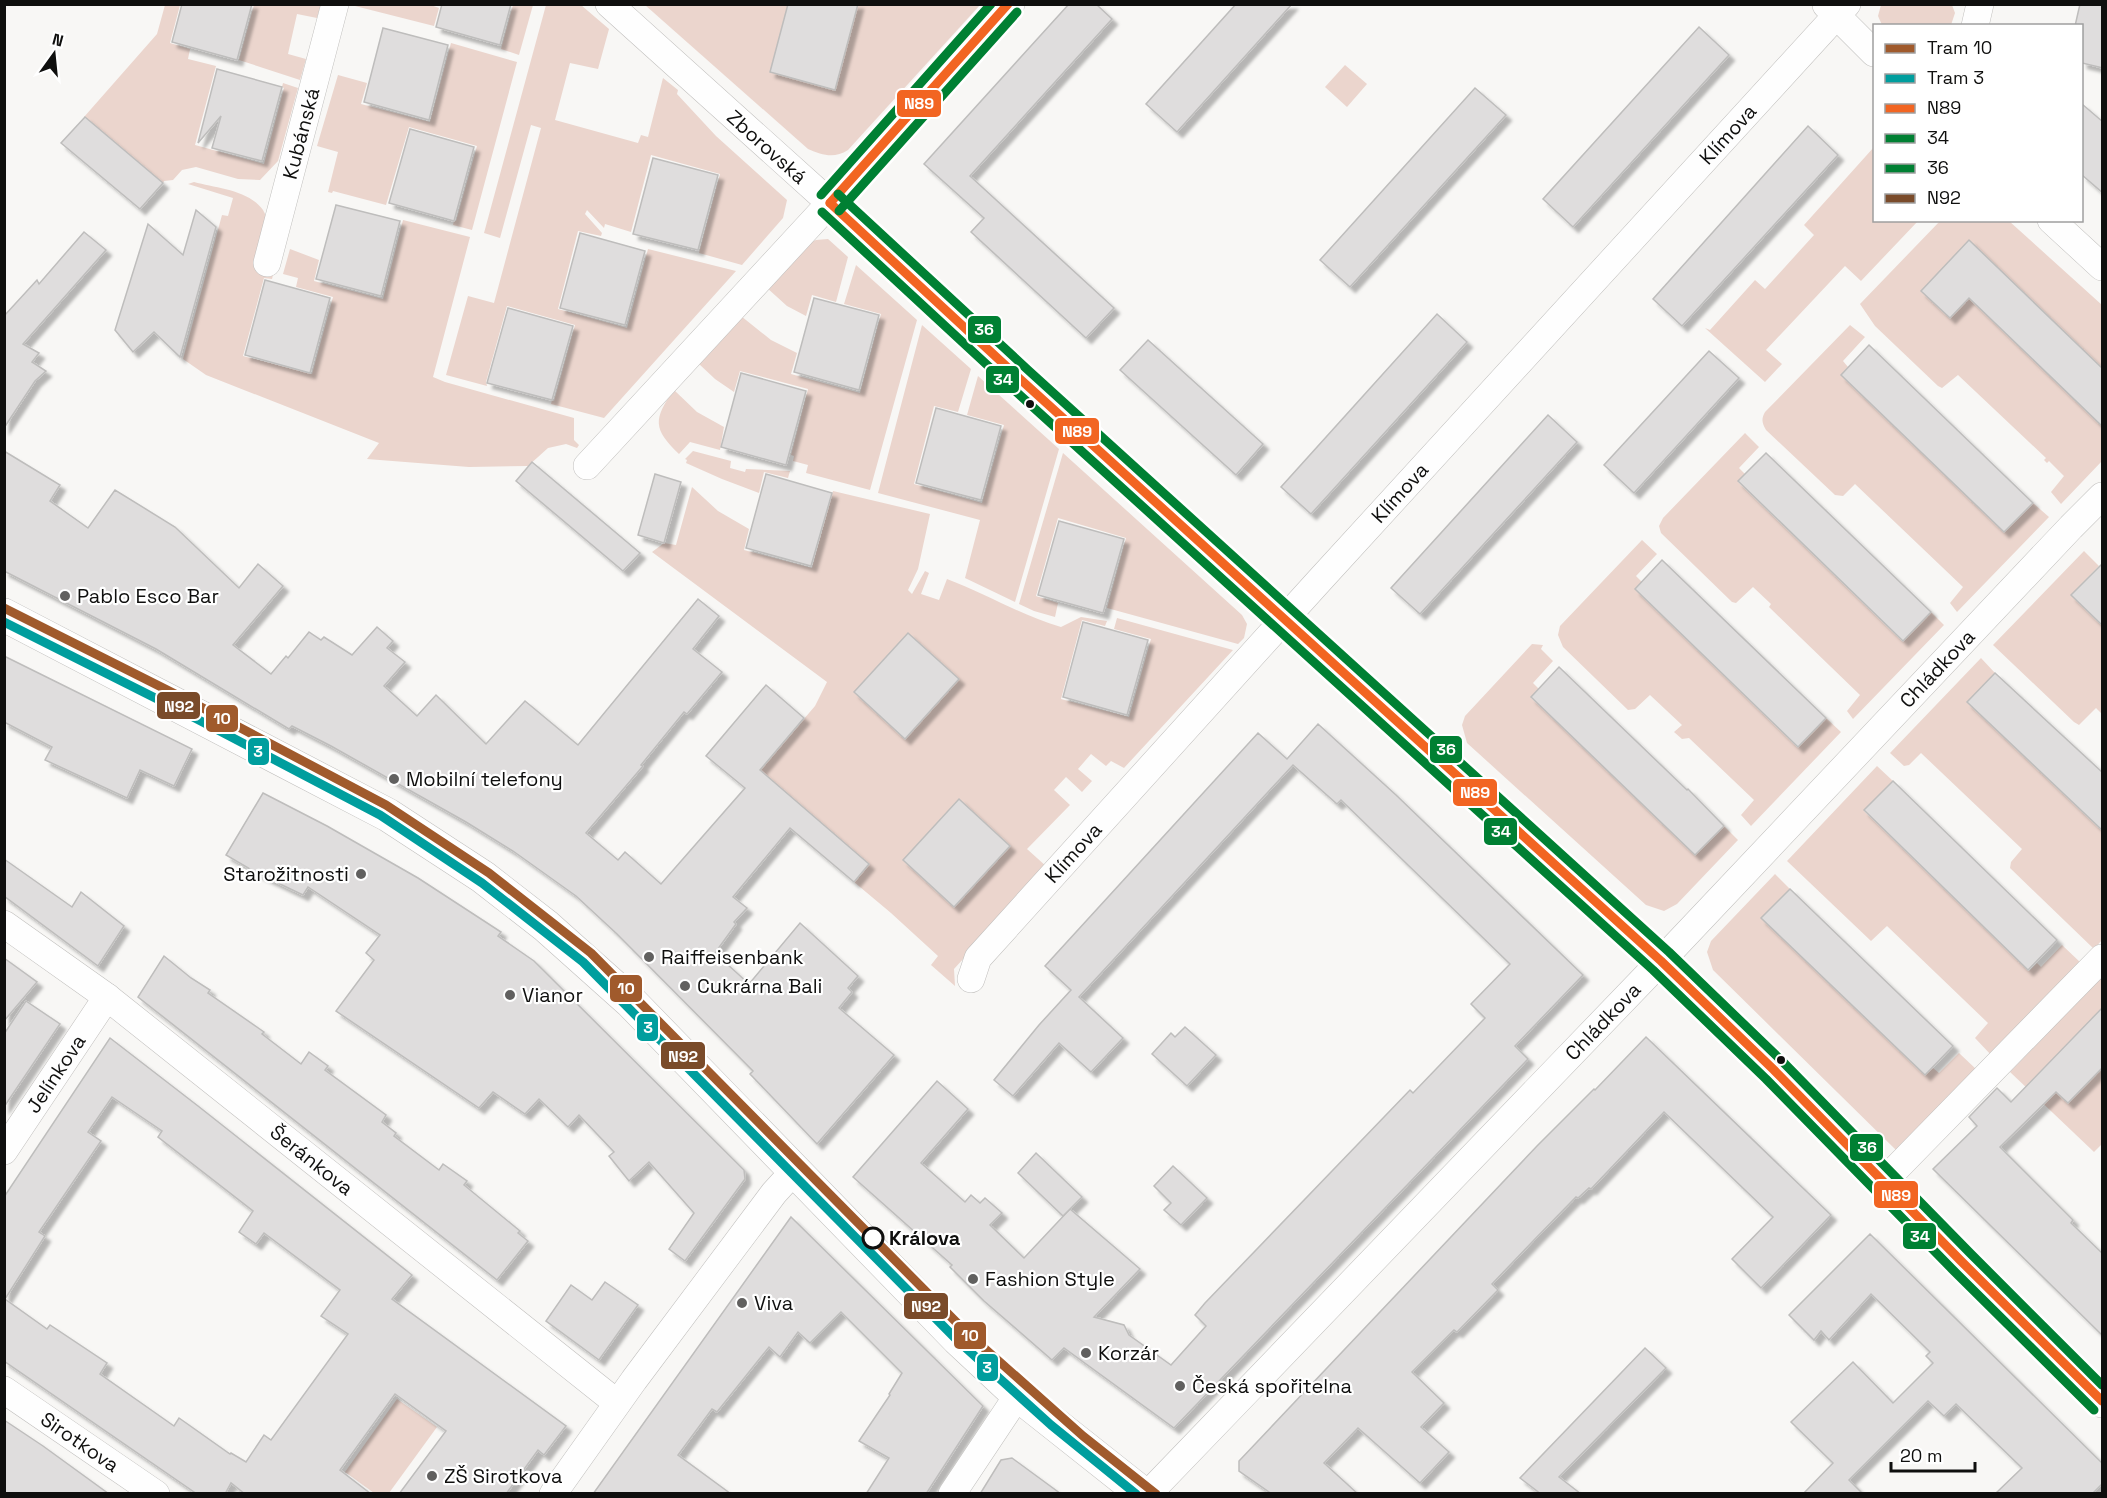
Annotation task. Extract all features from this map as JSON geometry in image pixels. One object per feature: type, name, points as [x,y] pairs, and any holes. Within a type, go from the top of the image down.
[{"type":"street","name":"Kubánská","points":[[267,263],[335,4]]},
{"type":"street","name":"Zborovská","points":[[609,4],[1661,962],[1774,1070],[1961,1261],[2103,1401]]},
{"type":"street","points":[[587,466],[830,203],[1008,4]]},
{"type":"street","points":[[1975,24],[1980,4]]},
{"type":"street","points":[[1836,8],[1873,51]]},
{"type":"street","name":"Klímova","points":[[971,979],[978,958],[1836,8]]},
{"type":"street","points":[[2053,222],[2103,267]]},
{"type":"street","name":"Chládkova","points":[[1148,1494],[1661,962],[2071,526],[2103,495]]},
{"type":"street","points":[[4,615],[388,815],[483,877],[546,926],[631,1002],[958,1339],[1018,1395],[1143,1494]]},
{"type":"street","name":"Šeránkova","points":[[4,924],[107,997],[617,1403]]},
{"type":"street","points":[[1884,1181],[2103,958]]},
{"type":"street","name":"Jelínkova","points":[[4,1151],[107,997]]},
{"type":"street","points":[[553,1494],[617,1403],[774,1194],[795,1170]]},
{"type":"street","name":"Sirotkova","points":[[4,1390],[156,1494]]},
{"type":"street","points":[[952,1494],[1018,1395]]},
{"type":"shaded area","points":[[356,4],[428,4],[439,8],[434,26],[355,6]]},
{"type":"shaded area","points":[[165,5],[180,5],[170,43],[190,49],[188,59],[216,66],[195,145],[264,164],[284,88],[283,83],[298,88],[278,161],[260,180],[238,179],[196,167],[182,170],[173,180],[163,183],[84,117],[157,34]]},
{"type":"shaded area","points":[[254,5],[321,5],[317,18],[297,14],[288,54],[306,59],[300,80],[239,60]]},
{"type":"shaded area","points":[[513,5],[533,5],[519,55],[501,49]]},
{"type":"shaded area","points":[[546,5],[581,5],[609,29],[598,69],[570,63],[555,120],[638,143],[641,135],[648,137],[663,78],[678,90],[677,94],[716,136],[787,200],[783,218],[742,265],[699,253],[720,174],[651,155],[631,232],[605,224],[604,228],[587,210],[585,214],[602,233],[601,236],[578,231],[558,309],[627,328],[648,249],[736,271],[604,418],[551,404],[552,400],[554,401],[575,325],[507,306],[486,382],[487,386],[446,375],[468,296],[494,303],[541,128],[531,125],[500,238],[484,233]]},
{"type":"shaded area","points":[[645,5],[980,5],[848,150],[833,155],[808,149]]},
{"type":"shaded area","points":[[1881,5],[1952,5],[1955,13],[1951,24],[1882,24],[1878,16]]},
{"type":"shaded area","points":[[451,43],[517,62],[472,230],[453,225],[477,146],[409,127],[386,205],[333,191],[328,192],[338,152],[317,146],[338,75],[367,83],[361,104],[430,122]]},
{"type":"shaded area","points":[[1345,65],[1367,84],[1347,107],[1325,87]]},
{"type":"shaded area","points":[[1873,148],[1873,222],[1917,222],[1861,281],[1845,266],[1766,350],[1782,364],[1765,382],[1705,328],[1710,330],[1755,280],[1765,289],[1814,235],[1804,225]]},
{"type":"shaded area","points":[[194,182],[232,191],[249,198],[263,210],[267,220],[274,253],[274,273],[272,279],[264,278],[243,356],[312,374],[333,297],[296,287],[298,278],[283,274],[290,249],[319,260],[314,281],[383,299],[403,220],[470,237],[433,377],[574,418],[574,440],[579,445],[577,448],[566,444],[548,448],[528,466],[469,467],[367,459],[379,443],[206,375],[183,359],[222,215],[228,216],[233,198],[188,184]]},
{"type":"shaded area","points":[[1939,222],[2010,222],[2102,305],[2102,461],[2061,504],[2051,492],[2064,476],[2049,461],[2047,463],[2044,460],[2046,458],[1958,375],[1942,388],[1938,386],[1875,326],[1860,304]]},
{"type":"shaded area","points":[[828,239],[848,257],[836,302],[812,295],[806,316],[787,306],[766,287],[809,243]]},
{"type":"shaded area","points":[[856,265],[917,320],[870,490],[806,473],[808,465],[793,461],[794,456],[791,455],[808,389],[740,371],[734,392],[698,363],[741,316],[771,340],[797,353],[791,374],[860,393],[881,314],[844,304]]},
{"type":"shaded area","points":[[922,325],[971,369],[958,412],[934,406],[914,484],[982,503],[1004,425],[967,415],[978,376],[1059,449],[1015,602],[965,578],[980,520],[878,493]]},
{"type":"shaded area","points":[[1850,325],[1865,337],[1843,361],[1848,367],[1841,375],[2004,532],[2033,503],[2049,517],[1957,612],[1950,603],[1963,587],[1855,484],[1843,496],[1835,495],[1766,430],[1764,425],[1765,412]]},
{"type":"shaded area","points":[[674,390],[697,412],[724,427],[720,450],[690,442],[679,454],[664,438],[660,430],[659,416]]},
{"type":"shaded area","points":[[1745,433],[1759,447],[1739,468],[1745,474],[1738,482],[1902,641],[1931,612],[1944,625],[1853,719],[1847,711],[1860,695],[1769,607],[1771,604],[1753,587],[1736,603],[1732,602],[1661,533],[1659,526],[1663,518]]},
{"type":"shaded area","points":[[693,451],[731,461],[730,468],[745,472],[746,469],[790,471],[788,478],[764,472],[759,493],[686,463],[685,459]]},
{"type":"shaded area","points":[[1063,453],[1242,615],[1247,624],[1244,638],[1238,644],[1107,608],[1126,538],[1058,518],[1036,596],[1058,603],[1055,617],[1019,604]]},
{"type":"shaded area","points":[[692,487],[718,511],[749,529],[744,550],[812,568],[833,491],[930,514],[918,569],[908,590],[912,594],[925,571],[929,573],[921,594],[939,600],[947,579],[1032,617],[1061,627],[1081,617],[1107,621],[1105,626],[1082,620],[1061,699],[1129,717],[1151,639],[1114,629],[1117,618],[1233,650],[1124,768],[1111,761],[1106,766],[1091,754],[1078,769],[1092,781],[1082,792],[1066,777],[1054,790],[1070,805],[1027,849],[1047,867],[954,969],[955,986],[931,965],[938,956],[854,882],[865,869],[771,811],[745,788],[815,706],[827,682],[652,552],[664,543],[676,545]]},
{"type":"shaded area","points":[[1642,540],[1657,554],[1636,576],[1642,582],[1635,589],[1797,747],[1826,718],[1841,732],[1751,826],[1741,815],[1754,800],[1689,738],[1682,739],[1674,732],[1682,725],[1650,695],[1635,709],[1628,710],[1563,647],[1558,635],[1560,626]]},
{"type":"shaded area","points":[[2084,551],[2099,566],[2071,595],[2102,626],[2102,714],[2096,708],[2079,725],[1993,645]]},
{"type":"shaded area","points":[[1532,644],[1543,645],[1541,649],[1553,661],[1533,683],[1539,689],[1531,698],[1586,749],[1724,826],[1738,840],[1677,904],[1664,911],[1646,905],[1467,743],[1462,725],[1465,716]]},
{"type":"shaded area","points":[[1981,658],[1995,673],[1967,702],[2102,831],[2102,940],[2094,949],[2010,868],[2011,862],[2022,849],[1921,753],[1909,765],[1904,766],[1890,753]]},
{"type":"shaded area","points":[[1877,766],[1893,781],[1864,811],[2029,971],[2037,963],[2041,967],[2062,945],[2081,963],[1992,1056],[1975,1038],[1988,1023],[1887,926],[1871,941],[1787,861]]},
{"type":"shaded area","points":[[1775,874],[1790,889],[1762,918],[1925,1075],[1933,1068],[1939,1073],[1959,1053],[1977,1070],[1896,1150],[1713,970],[1707,952],[1711,941]]},
{"type":"shaded area","points":[[2102,976],[2102,1144],[2094,1152],[2010,1072]]},
{"type":"shaded area","points":[[397,1399],[437,1427],[389,1493],[374,1493],[345,1472]]},
{"type":"building","points":[[182,4],[252,4],[237,60],[172,42]]},
{"type":"building","points":[[442,4],[511,4],[500,45],[436,27]]},
{"type":"building","points":[[788,4],[858,4],[835,90],[770,72]]},
{"type":"building","points":[[1069,4],[1096,4],[1112,19],[970,176],[1114,308],[1086,338],[971,232],[984,218],[924,164]]},
{"type":"building","points":[[1236,4],[1292,4],[1177,132],[1146,104]]},
{"type":"building","points":[[2080,4],[2103,4],[2103,68],[2083,63],[2083,24],[2075,24]]},
{"type":"building","points":[[1699,27],[1729,55],[1573,227],[1543,199]]},
{"type":"building","points":[[383,28],[448,45],[429,120],[364,102]]},
{"type":"building","points":[[217,69],[282,87],[262,161],[212,148],[221,116],[198,143]]},
{"type":"building","points":[[1475,88],[1506,115],[1350,287],[1320,260]]},
{"type":"building","points":[[2083,105],[2103,122],[2103,193],[2083,176]]},
{"type":"building","points":[[85,117],[163,183],[140,209],[61,143]]},
{"type":"building","points":[[1808,126],[1838,155],[1682,326],[1653,299]]},
{"type":"building","points":[[410,129],[474,147],[454,221],[389,203]]},
{"type":"building","points":[[653,158],[718,175],[698,250],[633,234]]},
{"type":"building","points":[[336,205],[400,221],[381,296],[316,279]]},
{"type":"building","points":[[196,210],[216,227],[180,357],[154,332],[133,352],[115,330],[148,224],[183,255]]},
{"type":"building","points":[[84,232],[106,250],[23,344],[39,353],[32,362],[46,371],[35,381],[4,428],[4,316],[37,280],[39,284]]},
{"type":"building","points":[[580,233],[645,251],[625,325],[560,308]]},
{"type":"building","points":[[1969,240],[2103,369],[2103,427],[1969,298],[1950,318],[1921,291]]},
{"type":"building","points":[[265,280],[330,298],[310,373],[245,355]]},
{"type":"building","points":[[814,298],[879,315],[859,390],[794,372]]},
{"type":"building","points":[[508,308],[573,326],[552,400],[487,383]]},
{"type":"building","points":[[1437,314],[1467,342],[1311,514],[1281,487]]},
{"type":"building","points":[[1148,340],[1263,444],[1236,475],[1120,370]]},
{"type":"building","points":[[1869,345],[2033,503],[2004,532],[1841,375]]},
{"type":"building","points":[[1709,351],[1739,378],[1634,493],[1604,465]]},
{"type":"building","points":[[741,373],[806,391],[786,465],[721,447]]},
{"type":"building","points":[[936,408],[1001,426],[981,500],[916,483]]},
{"type":"building","points":[[1548,415],[1577,442],[1420,614],[1391,588]]},
{"type":"building","points":[[4,451],[60,485],[50,501],[88,528],[115,490],[175,527],[239,588],[258,564],[283,586],[233,645],[271,674],[286,656],[288,658],[309,632],[321,640],[324,637],[352,655],[377,627],[393,641],[387,648],[405,662],[384,686],[417,716],[436,695],[486,744],[525,701],[578,745],[698,599],[719,616],[693,649],[722,672],[687,714],[684,712],[641,765],[643,766],[586,833],[618,860],[625,852],[661,884],[745,788],[706,756],[766,685],[804,718],[760,770],[869,864],[854,882],[790,828],[733,897],[747,908],[734,922],[736,924],[715,953],[749,984],[800,923],[858,976],[848,988],[852,992],[839,1008],[894,1055],[817,1144],[750,1074],[753,1071],[617,934],[576,896],[513,851],[331,746],[292,726],[289,729],[156,649],[4,571]]},
{"type":"building","points":[[1766,453],[1931,612],[1903,641],[1738,481]]},
{"type":"building","points":[[532,462],[640,553],[623,571],[516,481]]},
{"type":"building","points":[[655,474],[681,482],[664,543],[638,535]]},
{"type":"building","points":[[766,474],[832,493],[811,566],[746,548]]},
{"type":"building","points":[[1059,521],[1124,539],[1103,613],[1038,595]]},
{"type":"building","points":[[1662,560],[1826,718],[1798,747],[1635,589]]},
{"type":"building","points":[[2103,563],[2103,626],[2071,595]]},
{"type":"building","points":[[1083,622],[1148,640],[1127,715],[1063,697]]},
{"type":"building","points":[[908,633],[959,679],[905,739],[854,692]]},
{"type":"building","points":[[4,656],[192,749],[174,786],[140,770],[127,798],[45,760],[52,747],[4,722]]},
{"type":"building","points":[[1559,667],[1724,826],[1695,855],[1531,697]]},
{"type":"building","points":[[1995,673],[2103,773],[2103,831],[1967,702]]},
{"type":"building","points":[[1318,724],[1396,795],[1583,975],[1515,1046],[1528,1059],[1174,1428],[1064,1348],[1052,1360],[984,1301],[950,1267],[952,1265],[853,1177],[937,1081],[968,1109],[921,1163],[965,1202],[971,1195],[980,1203],[985,1198],[1002,1213],[990,1225],[1024,1258],[1070,1209],[1140,1269],[1094,1317],[1124,1325],[1129,1335],[1171,1365],[1206,1326],[1195,1315],[1205,1303],[1410,1090],[1413,1093],[1485,1018],[1471,1004],[1510,964],[1341,800],[1337,804],[1293,765],[1079,997],[1123,1038],[1091,1072],[1059,1043],[1013,1096],[994,1080],[1071,990],[1045,966],[1258,733],[1287,759]]},
{"type":"building","points":[[1893,781],[2057,940],[2028,970],[1864,810]]},
{"type":"building","points":[[263,793],[327,826],[418,878],[501,932],[498,936],[534,961],[744,1170],[745,1179],[685,1261],[669,1249],[694,1213],[649,1162],[629,1181],[609,1156],[614,1152],[579,1115],[568,1127],[539,1099],[525,1114],[493,1092],[479,1108],[336,1011],[374,960],[366,953],[380,935],[308,887],[303,895],[226,855]]},
{"type":"building","points":[[959,799],[1010,846],[954,907],[903,860]]},
{"type":"building","points":[[4,859],[72,907],[81,892],[124,926],[98,966],[4,896]]},
{"type":"building","points":[[1790,889],[1953,1046],[1925,1075],[1761,918]]},
{"type":"building","points":[[164,956],[210,990],[208,993],[264,1032],[262,1034],[301,1064],[309,1052],[328,1066],[325,1070],[386,1115],[382,1122],[396,1133],[394,1136],[439,1170],[443,1164],[467,1181],[464,1185],[520,1231],[518,1233],[528,1241],[497,1280],[138,997]]},
{"type":"building","points":[[4,958],[37,982],[4,1021]]},
{"type":"building","points":[[26,1001],[60,1024],[4,1107],[4,1034]]},
{"type":"building","points":[[2103,1007],[2103,1067],[2068,1103],[2056,1092],[2000,1147],[2073,1220],[2071,1223],[2103,1254],[2103,1336],[1933,1169],[1977,1126],[1969,1117],[1997,1088],[2011,1102]]},
{"type":"building","points":[[1185,1027],[1216,1055],[1187,1086],[1152,1054],[1171,1033],[1175,1037]]},
{"type":"building","points":[[1646,1037],[1831,1215],[1761,1288],[1732,1259],[1773,1217],[1664,1112],[1591,1189],[1589,1188],[1578,1198],[1576,1197],[1492,1284],[1498,1290],[1457,1332],[1454,1330],[1412,1372],[1444,1403],[1421,1427],[1449,1452],[1420,1483],[1358,1428],[1324,1463],[1358,1494],[1272,1494],[1239,1471],[1239,1461],[1537,1146]]},
{"type":"building","points":[[110,1038],[412,1275],[392,1299],[566,1426],[544,1455],[538,1450],[506,1494],[399,1494],[446,1431],[395,1394],[340,1470],[371,1494],[245,1494],[231,1483],[225,1494],[197,1494],[4,1361],[4,1197]],"holes":[[[112,1097],[162,1131],[158,1137],[253,1211],[239,1232],[256,1244],[264,1233],[340,1290],[321,1316],[348,1334],[271,1440],[264,1435],[246,1462],[230,1454],[179,1418],[174,1426],[100,1374],[107,1363],[50,1325],[47,1329],[5,1299],[45,1236],[39,1232],[101,1141],[88,1132]]]},
{"type":"building","points":[[1036,1153],[1082,1197],[1063,1216],[1018,1173]]},
{"type":"building","points":[[1173,1166],[1207,1198],[1181,1225],[1164,1210],[1171,1203],[1154,1186]]},
{"type":"building","points":[[791,1217],[983,1406],[926,1494],[866,1494],[889,1458],[859,1441],[902,1373],[841,1312],[810,1343],[798,1332],[780,1357],[769,1347],[717,1412],[712,1409],[678,1455],[731,1494],[593,1494]]},
{"type":"building","points":[[1870,1234],[2103,1464],[2103,1483],[2092,1494],[1995,1494],[2022,1468],[1956,1404],[1944,1416],[1928,1401],[1849,1480],[1863,1494],[1803,1494],[1833,1463],[1791,1422],[1853,1362],[1893,1403],[1933,1363],[1926,1356],[1930,1352],[1871,1294],[1829,1340],[1821,1331],[1814,1340],[1789,1315]]},
{"type":"building","points":[[605,1282],[638,1305],[599,1360],[546,1321],[571,1285],[592,1300]]},
{"type":"building","points":[[1645,1348],[1666,1368],[1559,1477],[1581,1494],[1541,1494],[1520,1478]]},
{"type":"building","points":[[4,1420],[43,1446],[109,1494],[4,1494]]},
{"type":"building","points":[[1012,1458],[1061,1494],[980,1494],[1001,1460]]},
{"type":"tram line","name":"10","points":[[4,608],[201,707],[386,805],[489,873],[591,953],[965,1331],[1083,1436],[1156,1494]]},
{"type":"tram line","name":"3","points":[[4,622],[195,718],[380,815],[482,883],[583,962],[957,1340],[1051,1425],[1136,1494]]},
{"type":"transit line","name":"36","points":[[821,195],[991,4]]},
{"type":"transit line","name":"N89","points":[[830,203],[1008,4]]},
{"type":"transit line","name":"34","points":[[839,211],[1017,12]]},
{"type":"transit line","name":"36","points":[[838,194],[1028,370],[1669,952],[1783,1062],[2102,1385]]},
{"type":"transit line","name":"N89","points":[[830,203],[1020,379],[1661,961],[1774,1070],[2102,1401]]},
{"type":"transit line","name":"34","points":[[822,212],[1012,388],[1653,970],[1766,1079],[2094,1410]]},
{"type":"transit line","name":"N92","points":[[4,615],[388,815],[483,877],[546,926],[631,1002],[958,1339],[1018,1395],[1142,1494]]},
{"type":"place","name":"Pablo Esco Bar","points":[[65,596]]},
{"type":"place","name":"Mobilní telefony","points":[[394,779]]},
{"type":"place","name":"Starožitnosti","points":[[361,874]]},
{"type":"place","name":"Raiffeisenbank","points":[[649,957]]},
{"type":"place","name":"Cukrárna Bali","points":[[685,986]]},
{"type":"place","name":"Vianor","points":[[510,995]]},
{"type":"place","name":"Králova","points":[[873,1238]]},
{"type":"place","name":"Fashion Style","points":[[973,1279]]},
{"type":"place","name":"Viva","points":[[742,1303]]},
{"type":"place","name":"Korzár","points":[[1086,1353]]},
{"type":"place","name":"Česká spořitelna","points":[[1180,1386]]},
{"type":"place","name":"ZŠ Sirotkova","points":[[432,1476]]}]
